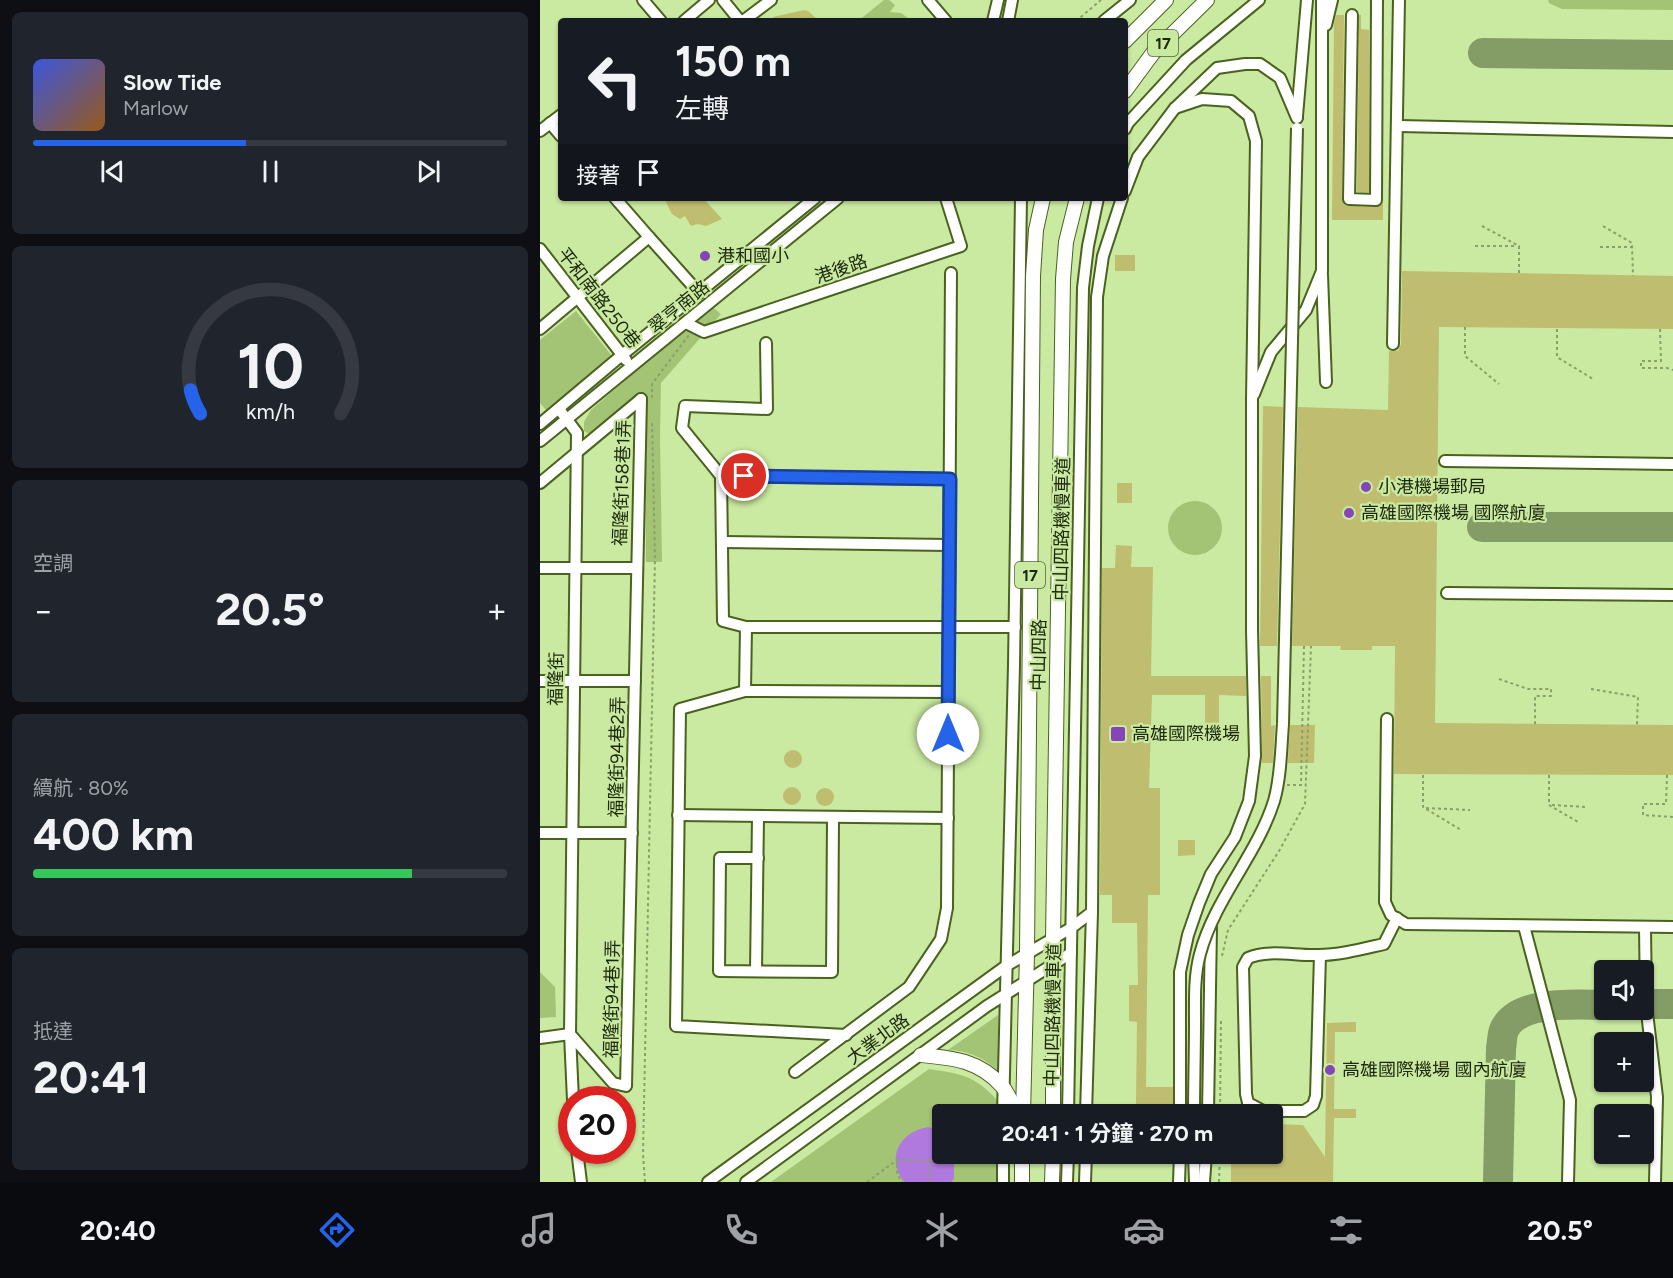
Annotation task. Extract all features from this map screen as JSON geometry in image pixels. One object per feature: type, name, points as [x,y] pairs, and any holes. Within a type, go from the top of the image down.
[{"type":"main road","name":"17","points":[[1128,38],[1166,0]]},
{"type":"main road","name":"17","points":[[1128,88],[1153,53],[1207,0]]},
{"type":"main road","name":"中山四路","points":[[1023,1104],[1027,954],[1033,276],[1036,230],[1041,201]]},
{"type":"main road","name":"中山四路","points":[[1053,1104],[1053,938],[1063,279],[1066,242],[1076,201]]},
{"type":"main road","points":[[921,1055],[967,1061],[987,1072],[1003,1087],[1012,1104]]},
{"type":"main road","points":[[1022,1164],[1022,1182]]},
{"type":"main road","points":[[1052,1182],[1053,1164]]},
{"type":"street","points":[[643,0],[658,18]]},
{"type":"street","points":[[688,18],[709,0]]},
{"type":"street","points":[[723,0],[738,18]]},
{"type":"street","points":[[745,18],[771,0]]},
{"type":"street","points":[[928,0],[943,18]]},
{"type":"street","points":[[994,18],[998,0]]},
{"type":"street","points":[[1009,18],[1012,0]]},
{"type":"street","points":[[1108,18],[1130,0]]},
{"type":"street","points":[[1128,123],[1186,60],[1259,0]]},
{"type":"street","points":[[1194,1104],[1196,970],[1208,929],[1267,819],[1274,800],[1283,724],[1297,123],[1307,0]]},
{"type":"street","points":[[1322,0],[1322,271],[1326,382]]},
{"type":"street","points":[[1323,40],[1332,0]]},
{"type":"street","points":[[1352,15],[1349,199],[1376,200],[1377,0]]},
{"type":"street","points":[[1393,344],[1399,126],[1399,0]]},
{"type":"street","points":[[1128,183],[1138,157],[1175,108],[1217,69],[1245,63],[1260,64],[1280,78],[1297,123]]},
{"type":"street","points":[[1175,108],[1202,99],[1231,101],[1249,116],[1256,141],[1252,400],[1252,630],[1255,756],[1249,801],[1235,837],[1211,874],[1199,903],[1188,935],[1180,972],[1180,1104]]},
{"type":"street","points":[[540,130],[558,117]]},
{"type":"street","points":[[550,123],[558,132]]},
{"type":"street","points":[[1399,126],[1673,132]]},
{"type":"street","points":[[618,201],[699,293]]},
{"type":"street","name":"翠亨南路","points":[[541,422],[560,409],[622,355],[811,201]]},
{"type":"street","name":"翠亨南路","points":[[540,441],[631,367],[690,325],[835,201]]},
{"type":"street","name":"港後路","points":[[690,325],[704,332],[961,246],[947,201]]},
{"type":"street","points":[[1003,1104],[1015,627],[1021,201]]},
{"type":"street","name":"中山四路機慢車道","points":[[1068,1104],[1083,288],[1088,246],[1097,201]]},
{"type":"street","points":[[1086,1104],[1092,912],[1097,297],[1103,256],[1121,201]]},
{"type":"street","points":[[540,329],[649,237]]},
{"type":"street","name":"平和南路250巷","points":[[540,249],[631,367]]},
{"type":"street","points":[[1252,400],[1271,352],[1306,310],[1322,271]]},
{"type":"street","points":[[795,1072],[909,987],[941,939],[948,908],[951,273]]},
{"type":"street","points":[[766,343],[767,408],[685,406],[682,428],[721,476],[723,621],[746,627],[1015,627]]},
{"type":"street","name":"福隆街158巷1弄","points":[[577,450],[641,399],[635,681]]},
{"type":"street","name":"福隆街","points":[[560,409],[577,433],[571,833],[570,1034],[572,1086]]},
{"type":"street","points":[[541,422],[550,433]]},
{"type":"street","points":[[540,483],[577,450]]},
{"type":"street","points":[[1445,461],[1673,464]]},
{"type":"street","points":[[721,476],[950,479]]},
{"type":"street","points":[[723,542],[949,545]]},
{"type":"street","points":[[540,568],[636,568]]},
{"type":"street","points":[[1447,593],[1673,595]]},
{"type":"street","points":[[745,691],[746,627]]},
{"type":"street","points":[[540,681],[635,681]]},
{"type":"street","name":"福隆街94巷2弄","points":[[632,833],[635,681]]},
{"type":"street","points":[[846,1035],[676,1026],[680,709],[745,691],[948,692]]},
{"type":"street","points":[[1387,719],[1385,902],[1391,915],[1406,924],[1673,927]]},
{"type":"street","points":[[678,815],[948,818]]},
{"type":"street","points":[[756,971],[758,817]]},
{"type":"street","points":[[758,858],[720,858],[720,971],[832,972],[833,818]]},
{"type":"street","points":[[540,832],[632,833]]},
{"type":"street","name":"福隆街94巷1弄","points":[[570,1034],[613,1083],[626,1086],[632,833]]},
{"type":"street","name":"大業北路","points":[[708,1182],[1006,966],[1071,928],[1092,912]]},
{"type":"street","points":[[1208,1104],[1211,915]]},
{"type":"street","points":[[1320,955],[1316,1096],[1313,1105],[1304,1111],[1263,1111],[1248,1103],[1246,1094],[1243,967],[1248,958],[1258,953],[1320,955],[1384,944],[1396,918]]},
{"type":"street","points":[[1524,926],[1570,1100],[1568,1182]]},
{"type":"street","points":[[1645,927],[1646,1004],[1657,1096],[1655,1182]]},
{"type":"street","points":[[746,1182],[1006,994],[1071,953]]},
{"type":"street","points":[[540,1038],[570,1034]]},
{"type":"street","points":[[579,1164],[581,1182]]},
{"type":"street","points":[[1003,1164],[1003,1182]]},
{"type":"street","points":[[1067,1182],[1068,1164]]},
{"type":"street","points":[[1085,1182],[1086,1164]]},
{"type":"street","points":[[1179,1182],[1180,1164]]},
{"type":"street","points":[[1195,1164],[1196,1182]]},
{"type":"street","points":[[1204,1182],[1205,1164]]},
{"type":"path","points":[[1080,18],[1101,0]]},
{"type":"path","points":[[1482,226],[1519,246]]},
{"type":"path","points":[[1603,226],[1632,243],[1633,276]]},
{"type":"path","points":[[1475,246],[1519,246]]},
{"type":"path","points":[[1519,246],[1519,273]]},
{"type":"path","points":[[1600,247],[1632,247]]},
{"type":"path","points":[[652,406],[652,384],[690,325]]},
{"type":"path","points":[[1466,327],[1465,356],[1499,384]]},
{"type":"path","points":[[1557,329],[1557,357],[1593,380]]},
{"type":"path","points":[[1660,329],[1660,361],[1641,361],[1641,368],[1673,370]]},
{"type":"path","points":[[645,1182],[655,558],[652,417]]},
{"type":"path","points":[[1304,646],[1302,738],[1309,738]]},
{"type":"path","points":[[1222,956],[1228,930],[1279,851],[1305,804],[1311,646]]},
{"type":"path","points":[[1499,679],[1528,689],[1551,689],[1551,696],[1535,696],[1534,724]]},
{"type":"path","points":[[1591,689],[1638,697],[1637,725]]},
{"type":"path","points":[[1423,807],[1424,775]]},
{"type":"path","points":[[1549,775],[1549,805]]},
{"type":"path","points":[[1667,775],[1666,804],[1643,804],[1643,815],[1673,817]]},
{"type":"path","points":[[1549,805],[1586,807]]},
{"type":"path","points":[[1549,805],[1578,822]]},
{"type":"path","points":[[1423,807],[1470,810]]},
{"type":"path","points":[[1423,807],[1461,830]]},
{"type":"path","points":[[1220,1104],[1222,1012]]},
{"type":"path","points":[[897,1160],[897,1174],[902,1182]]},
{"type":"path","points":[[867,1182],[897,1160],[930,1161],[930,1182]]},
{"type":"path","points":[[1219,1182],[1220,1164]]},
{"type":"green space","points":[[884,0],[889,0],[895,5],[890,12],[901,13],[908,18],[862,18]]},
{"type":"green space","points":[[1548,0],[1673,0],[1673,10],[1562,9],[1549,3]]},
{"type":"green space","points":[[711,306],[721,314],[661,383],[662,562],[646,562],[645,392],[593,436],[584,431],[584,422],[591,410]]},
{"type":"green space","points":[[576,311],[612,356],[546,410],[540,403],[540,340]]},
{"type":"green space","points":[[1195,501],[1205,503],[1214,509],[1220,518],[1222,528],[1220,538],[1214,547],[1205,553],[1195,555],[1185,553],[1176,547],[1170,538],[1168,528],[1170,518],[1176,509],[1185,503]]},
{"type":"green space","points":[[540,972],[555,987],[556,1017],[540,1018]]},
{"type":"green space","points":[[998,1015],[998,1071],[975,1056],[948,1050]]},
{"type":"green space","points":[[929,1069],[966,1077],[981,1085],[997,1100],[997,1104],[932,1104],[932,1164],[997,1164],[996,1182],[771,1182]]},
{"type":"shaded area","points":[[932,1128],[932,1164],[954,1164],[954,1179],[951,1182],[904,1182],[896,1164],[898,1147],[909,1134]]},
{"type":"building","points":[[804,10],[816,18],[773,18]]},
{"type":"building","points":[[1336,15],[1344,15],[1342,199],[1345,205],[1349,206],[1376,207],[1383,202],[1383,220],[1332,220],[1334,23]]},
{"type":"building","points":[[1359,15],[1361,15],[1361,29],[1369,30],[1369,192],[1357,192]]},
{"type":"building","points":[[666,201],[706,201],[722,219],[706,226],[698,224],[691,226],[685,216],[680,219],[672,214]]},
{"type":"building","points":[[1115,255],[1135,255],[1135,271],[1115,271]]},
{"type":"building","name":"高雄國際機場 國際航廈","points":[[1402,271],[1673,276],[1673,329],[1439,327],[1435,723],[1673,725],[1673,775],[1394,774],[1395,646],[1372,646],[1372,650],[1340,650],[1341,646],[1292,646],[1298,407],[1388,410],[1389,351],[1398,351],[1401,344]]},
{"type":"building","points":[[1263,406],[1283,407],[1277,646],[1260,646]]},
{"type":"building","points":[[1117,483],[1132,483],[1132,503],[1117,503]]},
{"type":"building","points":[[1116,545],[1132,546],[1131,567],[1153,567],[1151,676],[1246,676],[1246,696],[1219,695],[1219,730],[1205,730],[1205,695],[1152,695],[1149,788],[1160,788],[1160,895],[1148,895],[1146,1087],[1173,1087],[1173,1104],[1136,1104],[1137,1022],[1129,1021],[1129,985],[1138,985],[1137,923],[1112,923],[1112,895],[1100,895],[1102,568],[1115,568]]},
{"type":"building","points":[[1261,676],[1271,676],[1271,726],[1275,725],[1273,763],[1262,763]]},
{"type":"building","points":[[1290,725],[1315,725],[1314,763],[1288,763]]},
{"type":"building","points":[[793,750],[799,753],[802,759],[799,765],[793,768],[787,765],[784,759],[787,753]]},
{"type":"building","points":[[792,787],[798,790],[801,796],[798,802],[792,805],[786,802],[783,796],[786,790]]},
{"type":"building","points":[[825,788],[831,791],[834,797],[831,803],[825,806],[819,803],[816,797],[819,791]]},
{"type":"building","points":[[1178,840],[1195,840],[1195,855],[1178,856]]},
{"type":"building","name":"高雄國際機場 國內航廈","points":[[1356,1022],[1356,1032],[1335,1032],[1334,1109],[1356,1109],[1356,1118],[1334,1118],[1333,1182],[1231,1182],[1231,1164],[1283,1164],[1283,1124],[1303,1125],[1325,1157],[1327,1023]]},
{"type":"taxiway","points":[[1483,53],[1673,55]]},
{"type":"taxiway","points":[[1482,527],[1673,527]]},
{"type":"taxiway","points":[[1654,1004],[1673,1004]]},
{"type":"taxiway","points":[[1498,1182],[1501,1048],[1504,1030],[1511,1020],[1535,1008],[1594,1005]]},
{"type":"place","name":"港和國小","points":[[705,256]]},
{"type":"place","name":"小港機場郵局","points":[[1366,487]]},
{"type":"place","name":"高雄國際機場 國際航廈","points":[[1349,513]]},
{"type":"place","name":"高雄國際機場","points":[[1118,734]]},
{"type":"place","name":"高雄國際機場 國內航廈","points":[[1330,1070]]},
{"type":"route","points":[[744,476],[950,479],[948,734]]}]
